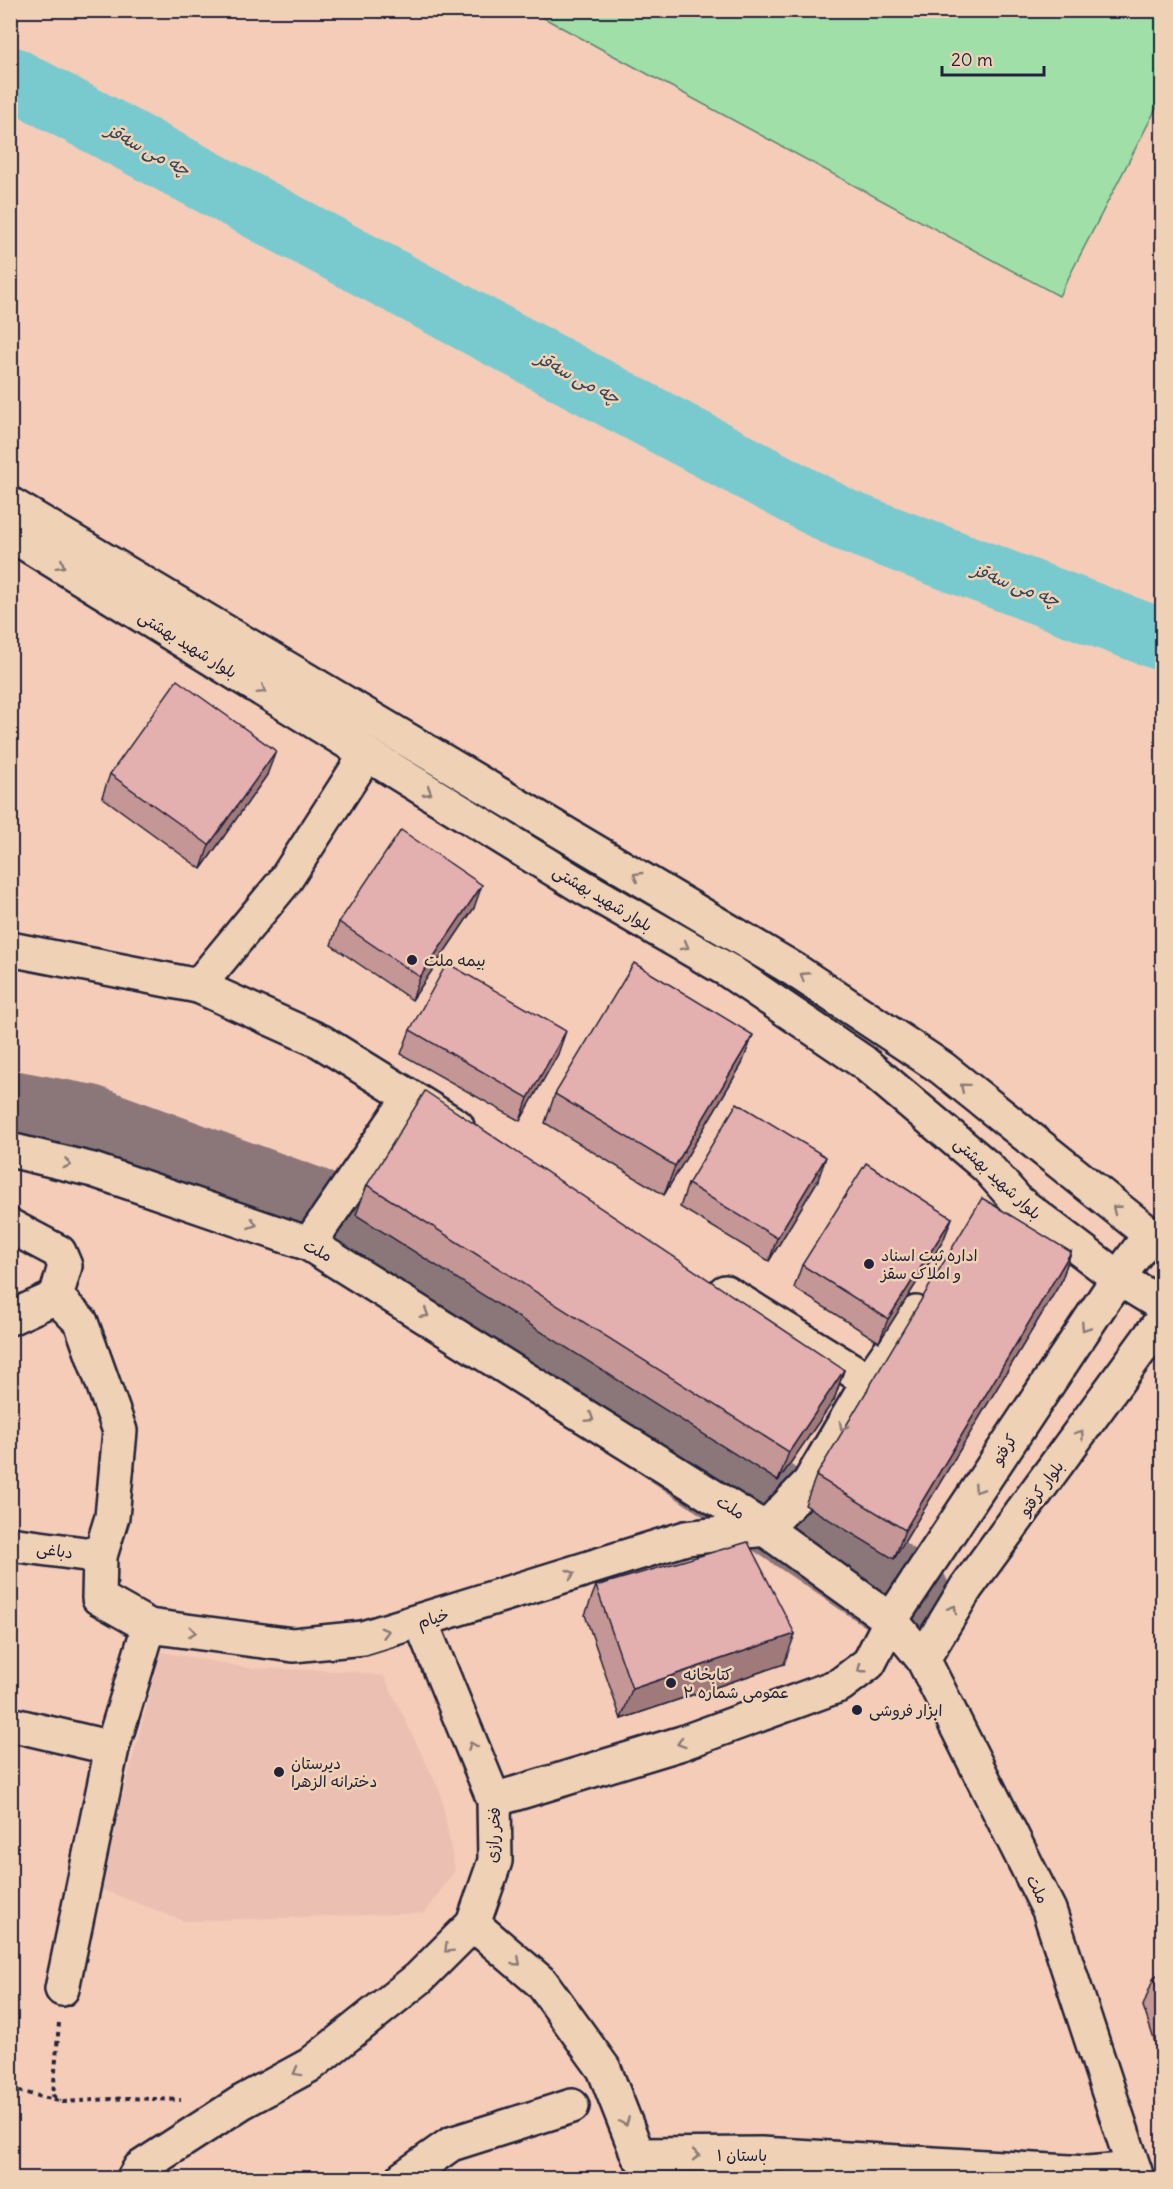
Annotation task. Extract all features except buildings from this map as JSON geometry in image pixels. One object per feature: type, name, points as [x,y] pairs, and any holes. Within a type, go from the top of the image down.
[{"type":"street","name":"بلوار شهید بهشتی","points":[[10,504],[793,969],[942,1068],[1158,1233]]},
{"type":"street","name":"بلوار شهید بهشتی","points":[[10,534],[366,755],[617,907],[729,971],[863,1062],[987,1167],[1018,1202],[1118,1278],[1162,1305]]},
{"type":"street","points":[[198,986],[284,882],[366,755]]},
{"type":"street","points":[[10,949],[198,986],[320,1041],[482,1141]]},
{"type":"street","points":[[309,1244],[410,1097]]},
{"type":"street","name":"ملت","points":[[10,1150],[93,1170],[309,1244],[765,1529],[891,1620],[923,1659],[1049,1910],[1135,2174]]},
{"type":"street","points":[[990,1217],[1018,1202]]},
{"type":"street","points":[[10,1226],[59,1252],[65,1266],[56,1297],[10,1318]]},
{"type":"street","name":"کرفتو","points":[[891,1620],[1118,1278],[1158,1233]]},
{"type":"street","points":[[695,1274],[869,1382]]},
{"type":"street","points":[[765,1529],[809,1483],[869,1382],[932,1288]]},
{"type":"street","points":[[56,1297],[81,1322],[120,1431],[112,1517],[100,1556]]},
{"type":"street","name":"بلوار کرفتو","points":[[923,1659],[966,1588],[1162,1320]]},
{"type":"street","name":"خیام","points":[[100,1556],[99,1599],[149,1626],[293,1645],[363,1638],[421,1622],[687,1538],[765,1529]]},
{"type":"street","name":"دباغی","points":[[10,1544],[100,1556]]},
{"type":"street","name":"فخر رازی","points":[[134,2178],[140,2168],[242,2102],[310,2065],[419,1978],[473,1924],[495,1861],[494,1800],[682,1743],[840,1685],[869,1663],[891,1620]]},
{"type":"street","points":[[421,1622],[494,1800]]},
{"type":"street","points":[[62,1989],[112,1748],[149,1626]]},
{"type":"street","points":[[10,1724],[112,1748]]},
{"type":"street","name":"باستان ۱","points":[[473,1924],[543,1983],[603,2069],[633,2167],[760,2154],[904,2171],[1135,2174]]},
{"type":"street","points":[[403,2178],[451,2144],[572,2106]]},
{"type":"path","points":[[62,1989],[53,2095],[63,2103]]},
{"type":"path","points":[[10,2089],[63,2103],[128,2098],[185,2100]]},
{"type":"shaded area","name":"دیرستان دخترانه الزهرا","points":[[161,1652],[249,1668],[348,1671],[384,1676],[441,1794],[455,1870],[425,1913],[184,1921],[98,1888]]},
{"type":"green space","points":[[531,11],[1162,11],[1162,97],[1059,296]]},
{"type":"waterway","name":"چە می سەقز","points":[[10,77],[844,520],[1162,640]]},
{"type":"taxiway","points":[[10,1116],[85,1130],[308,1212],[509,1329],[905,1598]]},
{"type":"place","name":"بیمه ملت","points":[[412,960]]},
{"type":"place","name":"اداره ثبت اسناد و املاک سقز","points":[[869,1264]]},
{"type":"place","name":"کتابخانه عمومی شماره ۲","points":[[671,1683]]},
{"type":"place","name":"ابزار فروشی","points":[[857,1710]]},
{"type":"place","name":"دیرستان دخترانه الزهرا","points":[[279,1772]]}]
